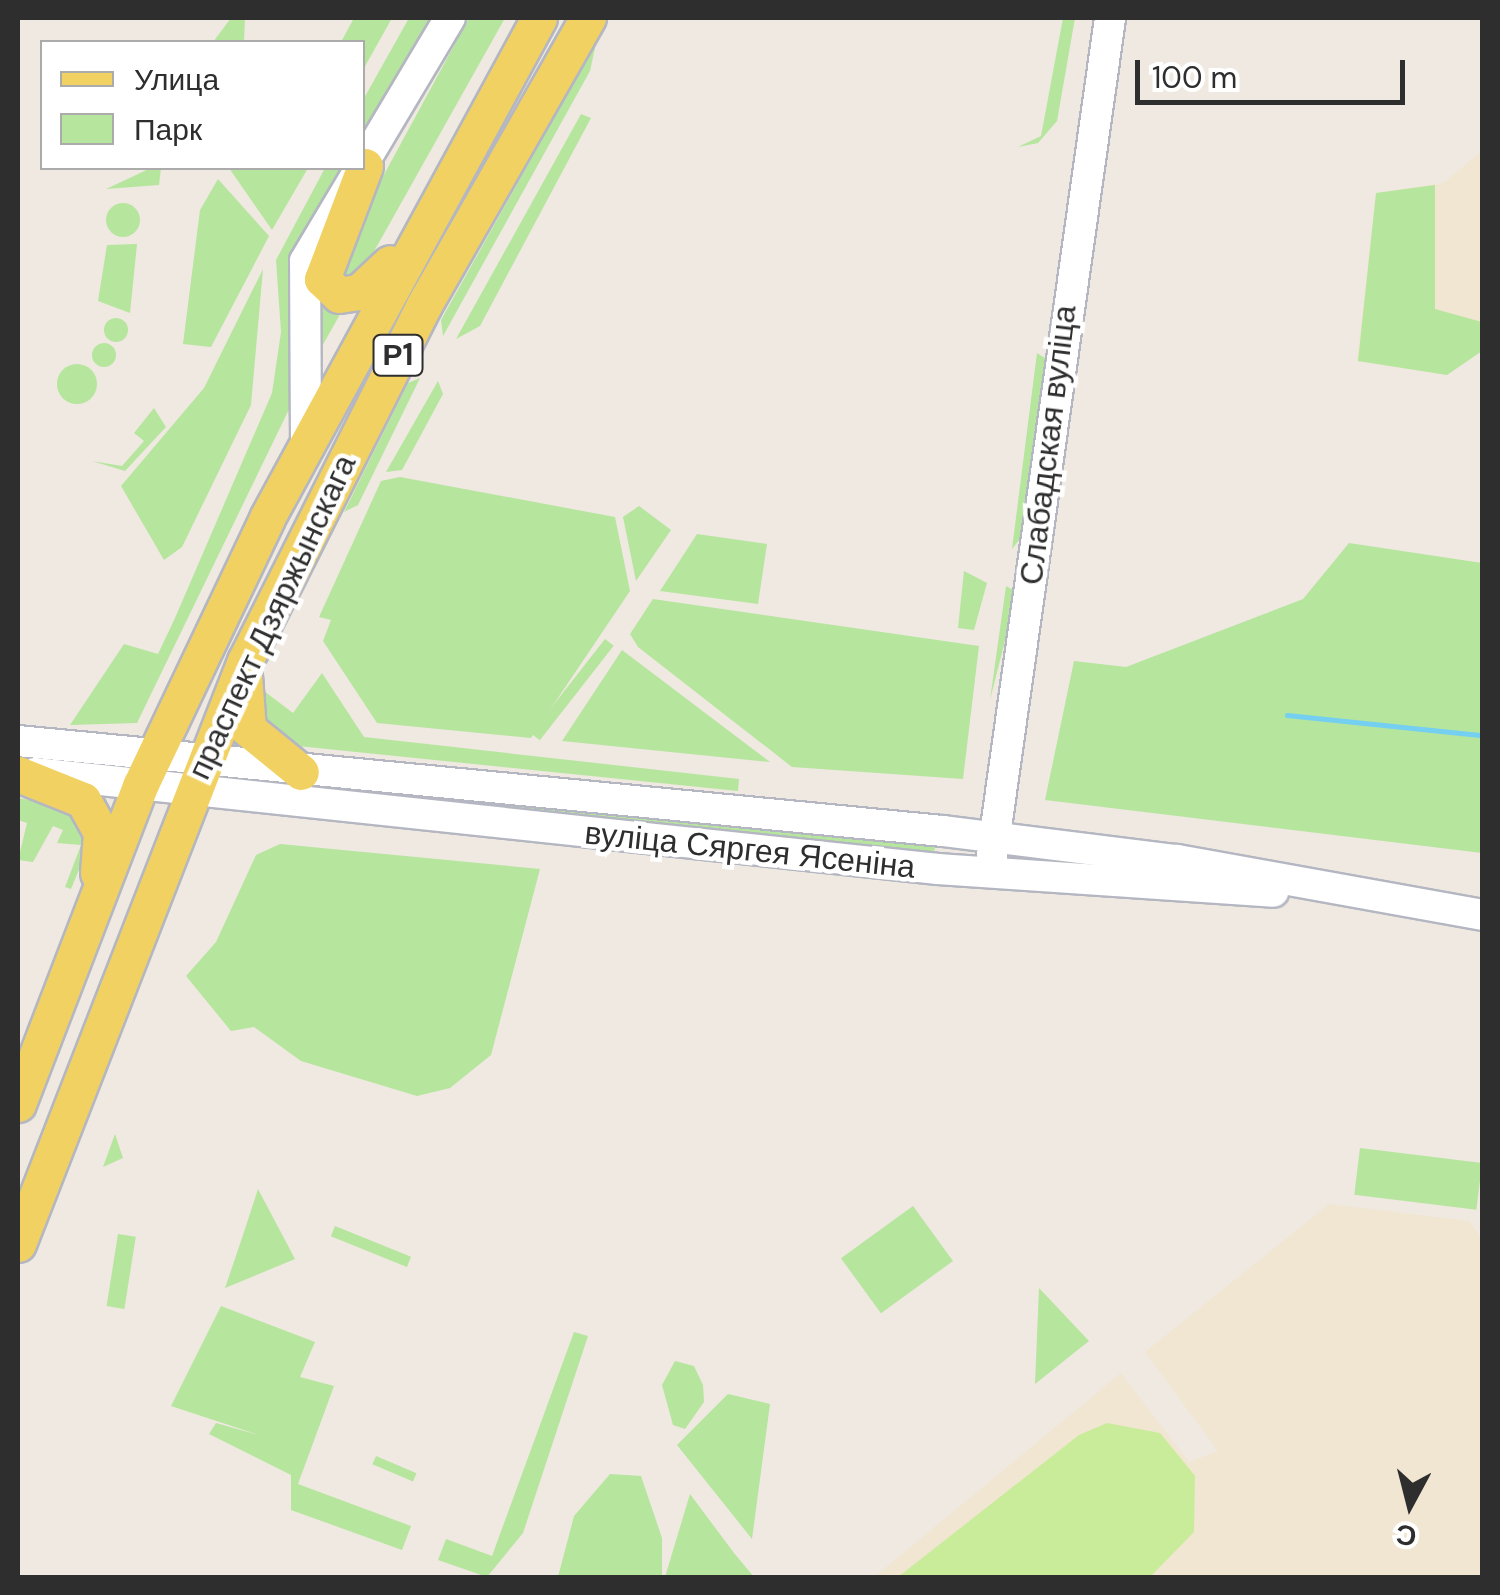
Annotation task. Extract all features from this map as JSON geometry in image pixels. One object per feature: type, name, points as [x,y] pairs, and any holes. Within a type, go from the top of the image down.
[{"type":"main road","points":[[366,166],[450,18]]},
{"type":"main road","name":"праспект Дзяржынскага","points":[[18,1104],[147,771],[306,444],[414,237],[540,18]]},
{"type":"main road","name":"праспект Дзяржынскага","points":[[18,1244],[194,777],[245,661],[433,288],[588,18]]},
{"type":"main road","name":"Слабадская вуліца","points":[[990,874],[1110,18]]},
{"type":"main road","points":[[306,444],[304,262],[363,170]]},
{"type":"main road","points":[[364,170],[324,262],[325,287],[359,292],[414,237]]},
{"type":"main road","points":[[245,661],[248,728],[301,772]]},
{"type":"main road","points":[[18,741],[147,771]]},
{"type":"main road","points":[[18,773],[147,771]]},
{"type":"main road","name":"вуліца Сяргея Ясеніна","points":[[147,771],[990,874],[1172,891],[1361,894]]},
{"type":"main road","name":"вуліца Сяргея Ясеніна","points":[[194,777],[301,772],[995,839],[1482,915]]},
{"type":"main road","points":[[18,773],[75,794],[89,810],[102,846],[94,900]]},
{"type":"shaded area","points":[[1482,151],[1482,351],[1447,375],[1357,361],[1376,193],[1443,183]]},
{"type":"shaded area","points":[[1329,1204],[1469,1221],[1482,1239],[1482,1577],[873,1578],[1121,1373],[1189,1462],[1218,1451],[1145,1352]]},
{"type":"green space","points":[[231,18],[245,18],[244,40],[214,40]]},
{"type":"green space","points":[[354,18],[392,18],[365,66],[365,40],[342,40]]},
{"type":"green space","points":[[409,18],[432,18],[365,138],[365,96]]},
{"type":"green space","points":[[469,18],[505,18],[358,280],[329,276]]},
{"type":"green space","points":[[1063,18],[1075,18],[1057,121],[1038,143],[1018,147],[1041,136]]},
{"type":"green space","points":[[596,43],[590,71],[443,336],[441,320]]},
{"type":"green space","points":[[581,114],[591,118],[480,326],[456,339]]},
{"type":"green space","points":[[147,170],[161,170],[159,185],[106,189]]},
{"type":"green space","points":[[230,170],[307,170],[272,230]]},
{"type":"green space","points":[[324,170],[349,170],[294,399],[137,723],[70,725],[124,644],[158,654],[175,618],[272,393],[281,332],[276,260]]},
{"type":"green space","points":[[218,179],[269,236],[211,347],[183,344],[200,210]]},
{"type":"green space","points":[[1435,185],[1435,309],[1482,322],[1482,351],[1447,375],[1358,361],[1376,193]]},
{"type":"green space","points":[[123,203],[135,208],[140,220],[135,232],[123,237],[111,232],[106,220],[111,208]]},
{"type":"green space","points":[[137,244],[130,313],[98,301],[107,245]]},
{"type":"green space","points":[[263,269],[251,405],[182,547],[164,560],[121,486],[204,388]]},
{"type":"green space","points":[[316,299],[343,309],[320,350]]},
{"type":"green space","points":[[116,318],[125,321],[125,339],[116,342],[107,339],[104,330],[107,321]]},
{"type":"green space","points":[[104,343],[113,346],[113,364],[104,367],[95,364],[92,355],[95,346]]},
{"type":"green space","points":[[1037,353],[1048,360],[1023,535],[1012,549]]},
{"type":"green space","points":[[77,364],[91,370],[97,384],[91,398],[77,404],[63,398],[57,384],[63,370]]},
{"type":"green space","points":[[420,378],[358,505],[344,512],[408,383]]},
{"type":"green space","points":[[438,381],[443,394],[402,470],[386,472]]},
{"type":"green space","points":[[154,408],[166,427],[125,471],[92,461],[122,466],[144,441],[134,433]]},
{"type":"green space","points":[[400,477],[615,517],[630,591],[531,738],[377,723],[323,641],[331,620],[319,617],[381,481]]},
{"type":"green space","points":[[639,506],[671,530],[636,581],[623,517]]},
{"type":"green space","points":[[697,534],[767,544],[758,604],[660,591]]},
{"type":"green space","points":[[1349,543],[1482,563],[1482,853],[1045,800],[1074,661],[1126,667],[1303,599]]},
{"type":"green space","points":[[964,571],[987,583],[974,630],[958,628]]},
{"type":"green space","points":[[1006,586],[1015,591],[1012,613],[990,700]]},
{"type":"green space","points":[[653,599],[979,646],[963,779],[792,767],[638,647],[630,634]]},
{"type":"green space","points":[[605,639],[614,646],[540,740],[531,734]]},
{"type":"green space","points":[[622,650],[770,762],[562,741]]},
{"type":"green space","points":[[322,673],[364,737],[739,779],[738,791],[278,744],[262,735],[260,688],[293,713]]},
{"type":"green space","points":[[227,778],[516,800],[936,844],[934,852]]},
{"type":"green space","points":[[18,798],[70,807],[90,843],[71,889],[65,887],[81,845],[57,843],[63,830],[53,826],[33,862],[18,860],[27,823],[18,820]]},
{"type":"green space","points":[[280,844],[540,869],[491,1055],[450,1088],[417,1096],[301,1061],[254,1027],[231,1031],[186,976],[216,942],[256,855]]},
{"type":"green space","points":[[115,1134],[123,1158],[103,1167]]},
{"type":"green space","points":[[1360,1148],[1482,1163],[1476,1210],[1354,1195]]},
{"type":"green space","points":[[258,1189],[295,1259],[225,1288],[242,1238]]},
{"type":"green space","points":[[913,1206],[953,1261],[881,1313],[841,1258]]},
{"type":"green space","points":[[335,1226],[411,1257],[407,1267],[331,1236]]},
{"type":"green space","points":[[118,1234],[136,1237],[124,1309],[107,1306]]},
{"type":"green space","points":[[1039,1288],[1089,1341],[1035,1384]]},
{"type":"green space","points":[[221,1306],[315,1342],[300,1377],[334,1386],[298,1484],[411,1526],[402,1550],[291,1510],[291,1475],[209,1434],[216,1423],[259,1435],[171,1406]]},
{"type":"green space","points":[[574,1332],[588,1336],[523,1533],[487,1577],[438,1560],[446,1539],[492,1556]]},
{"type":"green space","points":[[675,1361],[694,1366],[703,1385],[704,1402],[685,1429],[673,1425],[662,1385]]},
{"type":"green space","points":[[728,1394],[770,1404],[752,1539],[677,1445]]},
{"type":"green space","points":[[1107,1423],[1160,1433],[1195,1476],[1194,1532],[1150,1577],[898,1577],[1079,1435]]},
{"type":"green space","points":[[376,1456],[417,1473],[413,1481],[372,1464]]},
{"type":"green space","points":[[610,1474],[641,1476],[662,1538],[662,1577],[558,1577],[574,1516]]},
{"type":"green space","points":[[690,1494],[734,1553],[754,1577],[665,1577]]},
{"type":"waterway","points":[[1287,715],[1482,735]]}]
